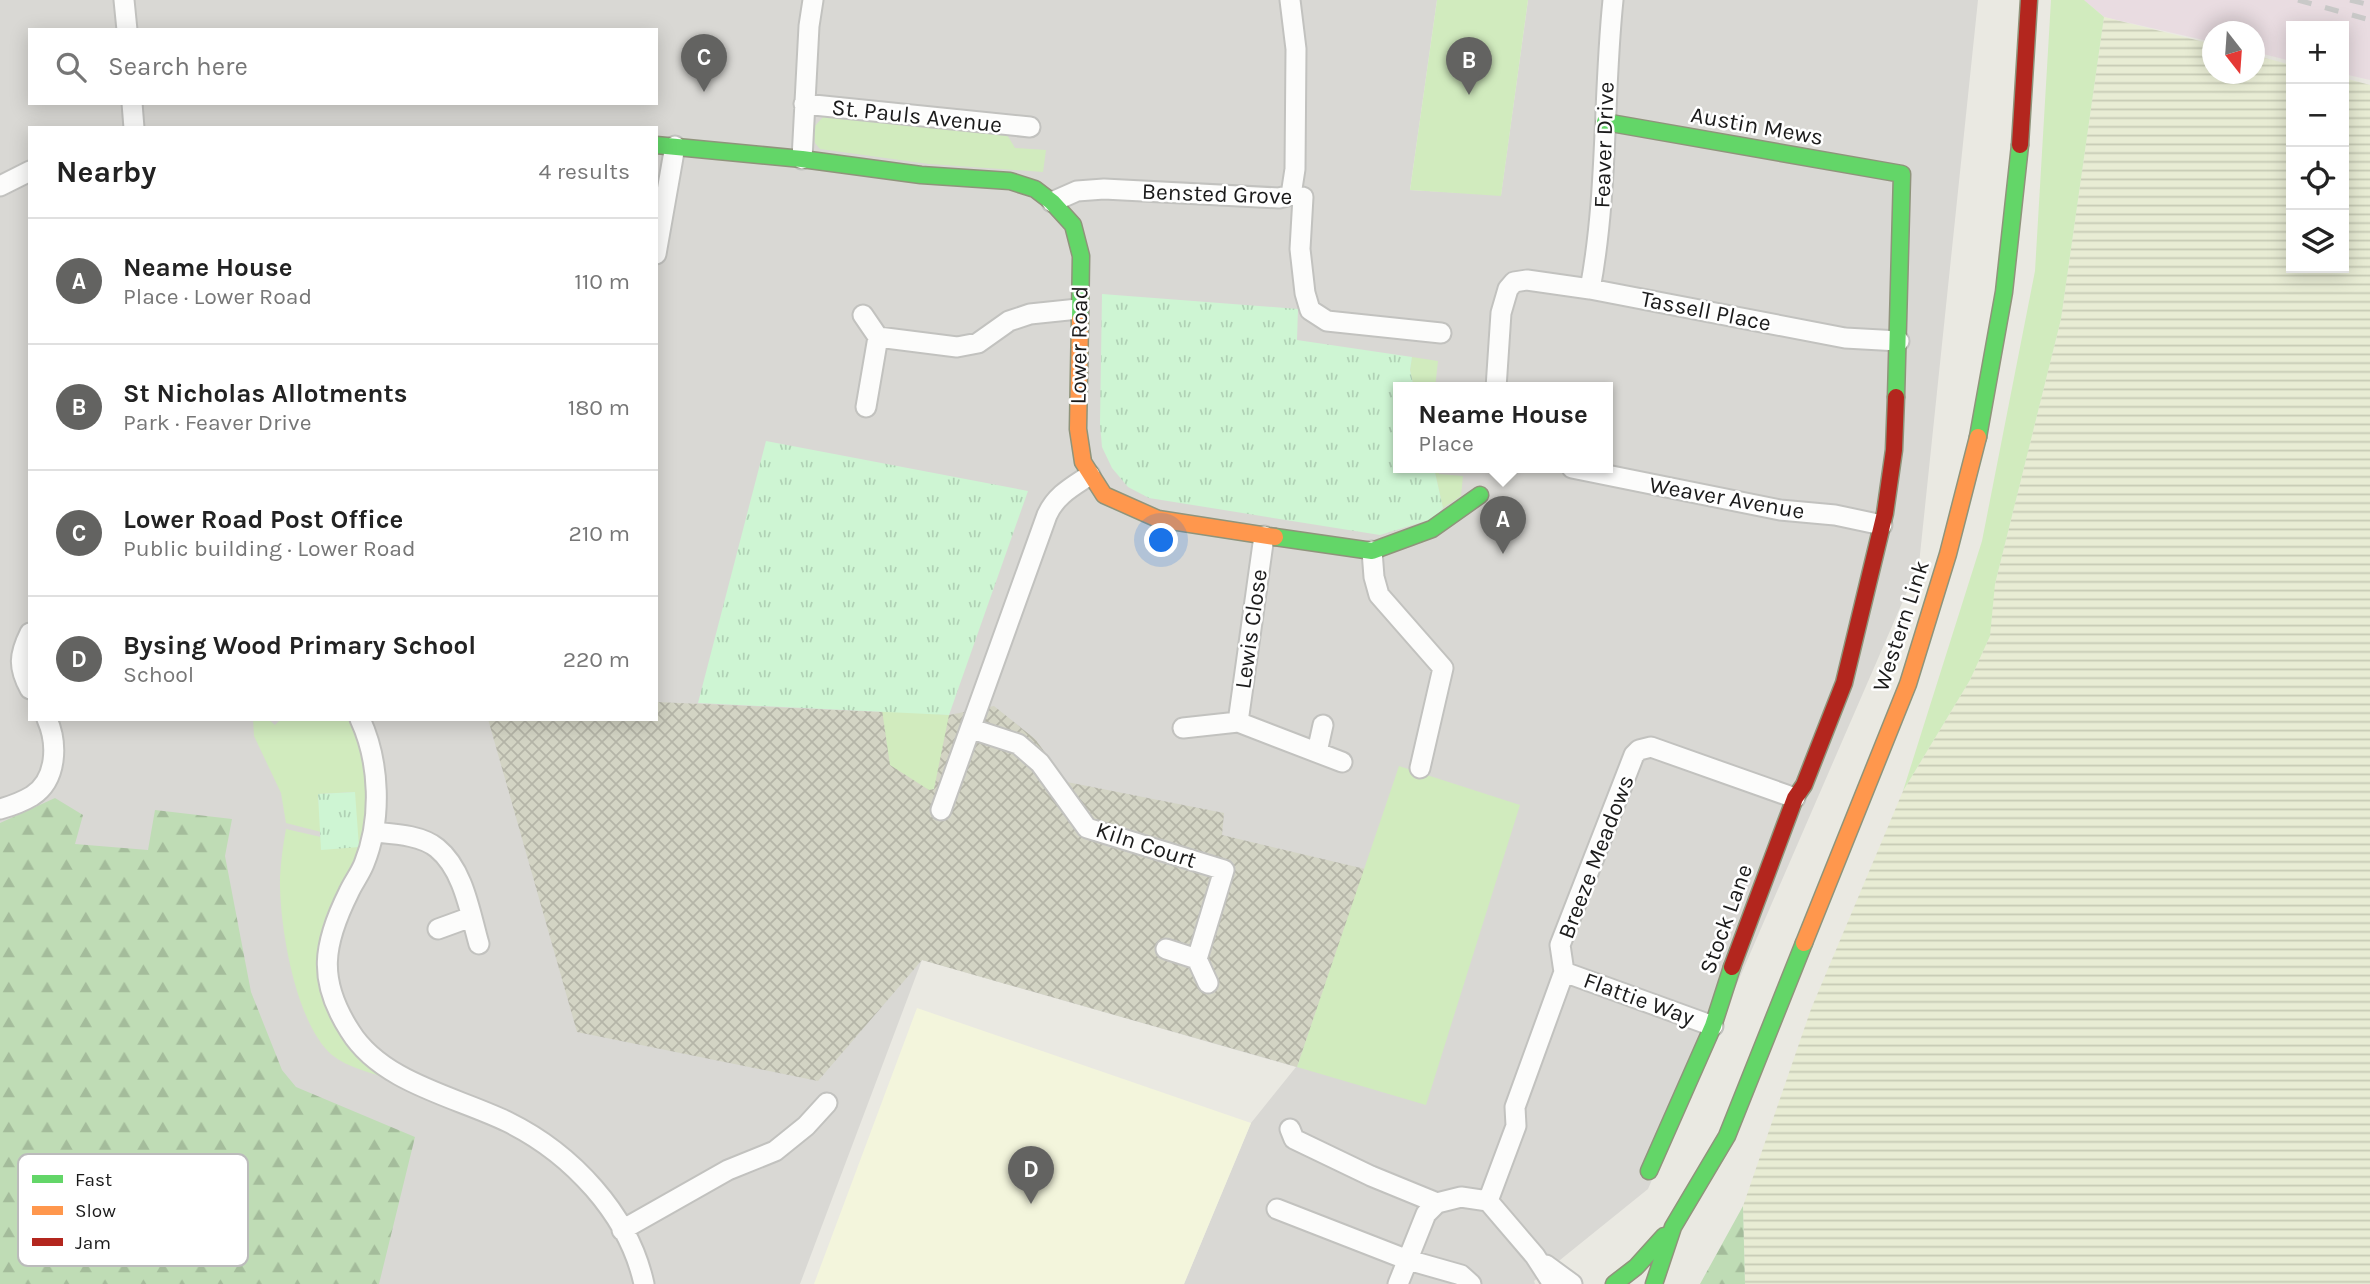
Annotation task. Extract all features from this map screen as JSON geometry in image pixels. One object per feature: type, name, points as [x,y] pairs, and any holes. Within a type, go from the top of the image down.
[{"type":"street","points":[[124,0],[127,28]]},
{"type":"street","points":[[802,159],[809,26],[813,0]]},
{"type":"street","points":[[1290,0],[1296,49],[1295,169],[1291,195]]},
{"type":"street","name":"Feaver Drive","points":[[1590,289],[1601,217],[1613,0]]},
{"type":"street","name":"Western Link","points":[[1654,1284],[1673,1227],[1727,1136],[1908,684],[1932,611],[1976,448],[1997,336],[2016,190],[2029,7]]},
{"type":"street","name":"St. Pauls Avenue","points":[[804,104],[1030,127]]},
{"type":"street","points":[[132,105],[134,126]]},
{"type":"street","name":"Austin Mews","points":[[1605,122],[1902,174]]},
{"type":"street","points":[[658,232],[666,146]]},
{"type":"street","name":"Lower Road","points":[[666,146],[802,159],[921,175],[1010,181],[1035,189],[1052,202],[1073,225],[1081,256],[1078,429],[1083,462],[1104,495],[1158,519],[1372,551],[1432,529],[1480,495]]},
{"type":"street","points":[[0,186],[28,172]]},
{"type":"street","name":"Stock Lane","points":[[1649,1171],[1713,1026],[1795,798],[1804,785],[1844,683],[1882,525],[1894,450],[1902,174]]},
{"type":"street","name":"Bensted Grove","points":[[1052,202],[1077,191],[1104,189],[1303,197],[1300,249],[1305,293],[1310,310],[1327,321],[1441,332]]},
{"type":"street","name":"Tassell Place","points":[[1496,382],[1501,313],[1508,289],[1514,282],[1527,280],[1590,289],[1844,338],[1899,341]]},
{"type":"street","points":[[878,338],[957,347],[978,344],[1009,321],[1030,314],[1079,309]]},
{"type":"street","points":[[863,315],[878,338],[866,407]]},
{"type":"street","name":"Weaver Avenue","points":[[1597,473],[1780,510],[1835,515],[1882,525]]},
{"type":"street","points":[[942,810],[1053,502],[1090,475]]},
{"type":"street","name":"Lewis Close","points":[[1238,722],[1264,536]]},
{"type":"street","points":[[1372,551],[1378,595],[1443,668],[1420,768]]},
{"type":"street","points":[[28,637],[22,650],[21,667],[28,684]]},
{"type":"street","points":[[0,809],[34,795],[47,779],[55,755],[52,730],[48,721]]},
{"type":"street","points":[[361,721],[370,749],[377,787],[374,832],[364,864],[331,930],[326,956],[327,979],[335,1006],[351,1034],[369,1055],[429,1090],[509,1122],[551,1148],[590,1183],[622,1230],[640,1267],[644,1284]]},
{"type":"street","name":"Lewis Close","points":[[1183,728],[1238,722],[1342,762]]},
{"type":"street","points":[[1317,752],[1323,725]]},
{"type":"street","name":"Kiln Court","points":[[972,729],[1018,744],[1040,763],[1087,828],[1224,870],[1197,959]]},
{"type":"street","name":"Breeze Meadows","points":[[1488,1201],[1516,1126],[1515,1107],[1564,972],[1560,945],[1634,755],[1639,750],[1651,747],[1795,798]]},
{"type":"street","points":[[374,832],[420,840],[437,848],[460,879],[479,944]]},
{"type":"street","points":[[438,929],[471,917]]},
{"type":"street","points":[[1166,949],[1197,959],[1208,984]]},
{"type":"street","name":"Flattie Way","points":[[1564,972],[1713,1026]]},
{"type":"street","points":[[622,1230],[728,1170],[775,1151],[806,1126],[827,1103]]},
{"type":"street","points":[[1290,1129],[1294,1139],[1371,1176],[1437,1203]]},
{"type":"street","points":[[1398,1284],[1426,1214],[1437,1203],[1461,1197],[1488,1201],[1535,1256],[1553,1284]]},
{"type":"street","points":[[1277,1209],[1408,1260],[1461,1275],[1471,1284]]},
{"type":"street","name":"Western Link","points":[[1614,1284],[1636,1267],[1673,1227]]},
{"type":"street","points":[[1535,1256],[1572,1284]]},
{"type":"shaded area","points":[[0,0],[1437,0],[1410,190],[1501,195],[1528,0],[1978,0],[1919,564],[1648,1189],[1534,1281],[1535,1284],[1184,1284],[1251,1123],[1296,1067],[922,960],[800,1284],[0,1284]]},
{"type":"shaded area","points":[[2084,0],[2370,0],[2370,80],[2349,75],[2349,21],[2286,21],[2286,60],[2265,54],[2265,21],[2202,21],[2202,40],[2104,17]]},
{"type":"shaded area","points":[[2104,17],[2202,42],[2202,84],[2265,84],[2265,58],[2286,64],[2286,273],[2349,273],[2349,79],[2370,85],[2370,1284],[1745,1284],[1743,1206],[1811,1009],[1903,791],[1970,680],[1990,636],[1994,588],[2061,319]]},
{"type":"shaded area","points":[[658,702],[949,715],[994,706],[1035,739],[1067,782],[1224,813],[1222,835],[1365,869],[1297,1067],[922,960],[818,1081],[577,1032],[489,721],[658,721]]},
{"type":"shaded area","points":[[917,1008],[1251,1123],[1184,1284],[814,1284]]},
{"type":"green space","points":[[1437,0],[1528,0],[1501,196],[1410,190]]},
{"type":"green space","points":[[2051,0],[2084,0],[2104,17],[2061,319],[1995,584],[1990,636],[1970,680],[1903,791],[1982,541],[2035,271]]},
{"type":"green space","points":[[824,116],[1006,133],[1015,148],[1046,150],[1043,172],[929,164],[820,149],[815,143],[813,128]]},
{"type":"green space","points":[[1102,294],[1298,309],[1297,340],[1412,357],[1410,370],[1413,382],[1393,382],[1393,473],[1435,473],[1443,508],[1435,518],[1380,535],[1149,498],[1128,487],[1112,468],[1102,447]]},
{"type":"green space","points":[[1412,357],[1438,361],[1436,382],[1413,382],[1410,370]]},
{"type":"green space","points":[[766,441],[1028,491],[949,715],[698,703]]},
{"type":"green space","points":[[1435,473],[1463,476],[1461,496],[1443,508]]},
{"type":"green space","points":[[882,710],[949,715],[934,789],[929,790],[890,765]]},
{"type":"green space","points":[[253,721],[270,721],[275,725],[279,721],[353,721],[366,779],[369,811],[359,850],[324,921],[319,981],[323,999],[337,1030],[361,1055],[392,1080],[345,1063],[332,1055],[319,1040],[299,997],[282,920],[280,877],[286,829],[321,837],[321,850],[355,792],[318,794],[321,832],[286,823],[281,793],[254,736]]},
{"type":"green space","points":[[1399,766],[1520,805],[1426,1105],[1297,1067]]},
{"type":"green space","points":[[355,792],[359,847],[321,850],[318,794]]},
{"type":"green space","points":[[55,798],[83,815],[75,844],[148,850],[155,810],[232,819],[225,856],[251,992],[282,1070],[296,1087],[415,1137],[379,1284],[0,1284],[0,823]]},
{"type":"green space","points":[[1743,1206],[1745,1284],[1700,1284]]},
{"type":"railway","points":[[2298,0],[2370,20]]},
{"type":"railway","points":[[2350,0],[2370,5]]},
{"type":"traffic: fast","points":[[1605,122],[1902,174],[1896,397]]},
{"type":"traffic: fast","points":[[658,145],[802,159],[921,175],[1010,181],[1035,189],[1052,202],[1073,225],[1081,256],[1080,320]]},
{"type":"traffic: fast","points":[[1978,437],[2004,292],[2020,145]]},
{"type":"traffic: fast","points":[[1275,537],[1372,551],[1432,529],[1480,495]]},
{"type":"traffic: fast","points":[[1654,1284],[1673,1227],[1727,1136],[1804,943]]},
{"type":"traffic: fast","points":[[1649,1171],[1713,1026],[1732,967]]},
{"type":"traffic: fast","points":[[1614,1284],[1636,1267],[1664,1236]]},
{"type":"traffic: slow","points":[[1080,320],[1078,429],[1083,462],[1104,495],[1158,519],[1275,537]]},
{"type":"traffic: slow","points":[[1804,943],[1908,684],[1948,554],[1978,437]]},
{"type":"traffic: jam","points":[[2020,145],[2029,0]]},
{"type":"traffic: jam","points":[[1732,967],[1795,798],[1804,785],[1844,683],[1885,513],[1894,450],[1896,397]]},
{"type":"place","name":"Lower Road Post Office","points":[[704,92]]},
{"type":"place","name":"St Nicholas Allotments","points":[[1469,95]]},
{"type":"place","name":"Neame House","points":[[1503,554]]},
{"type":"place","name":"Bysing Wood Primary School","points":[[1031,1204]]}]
